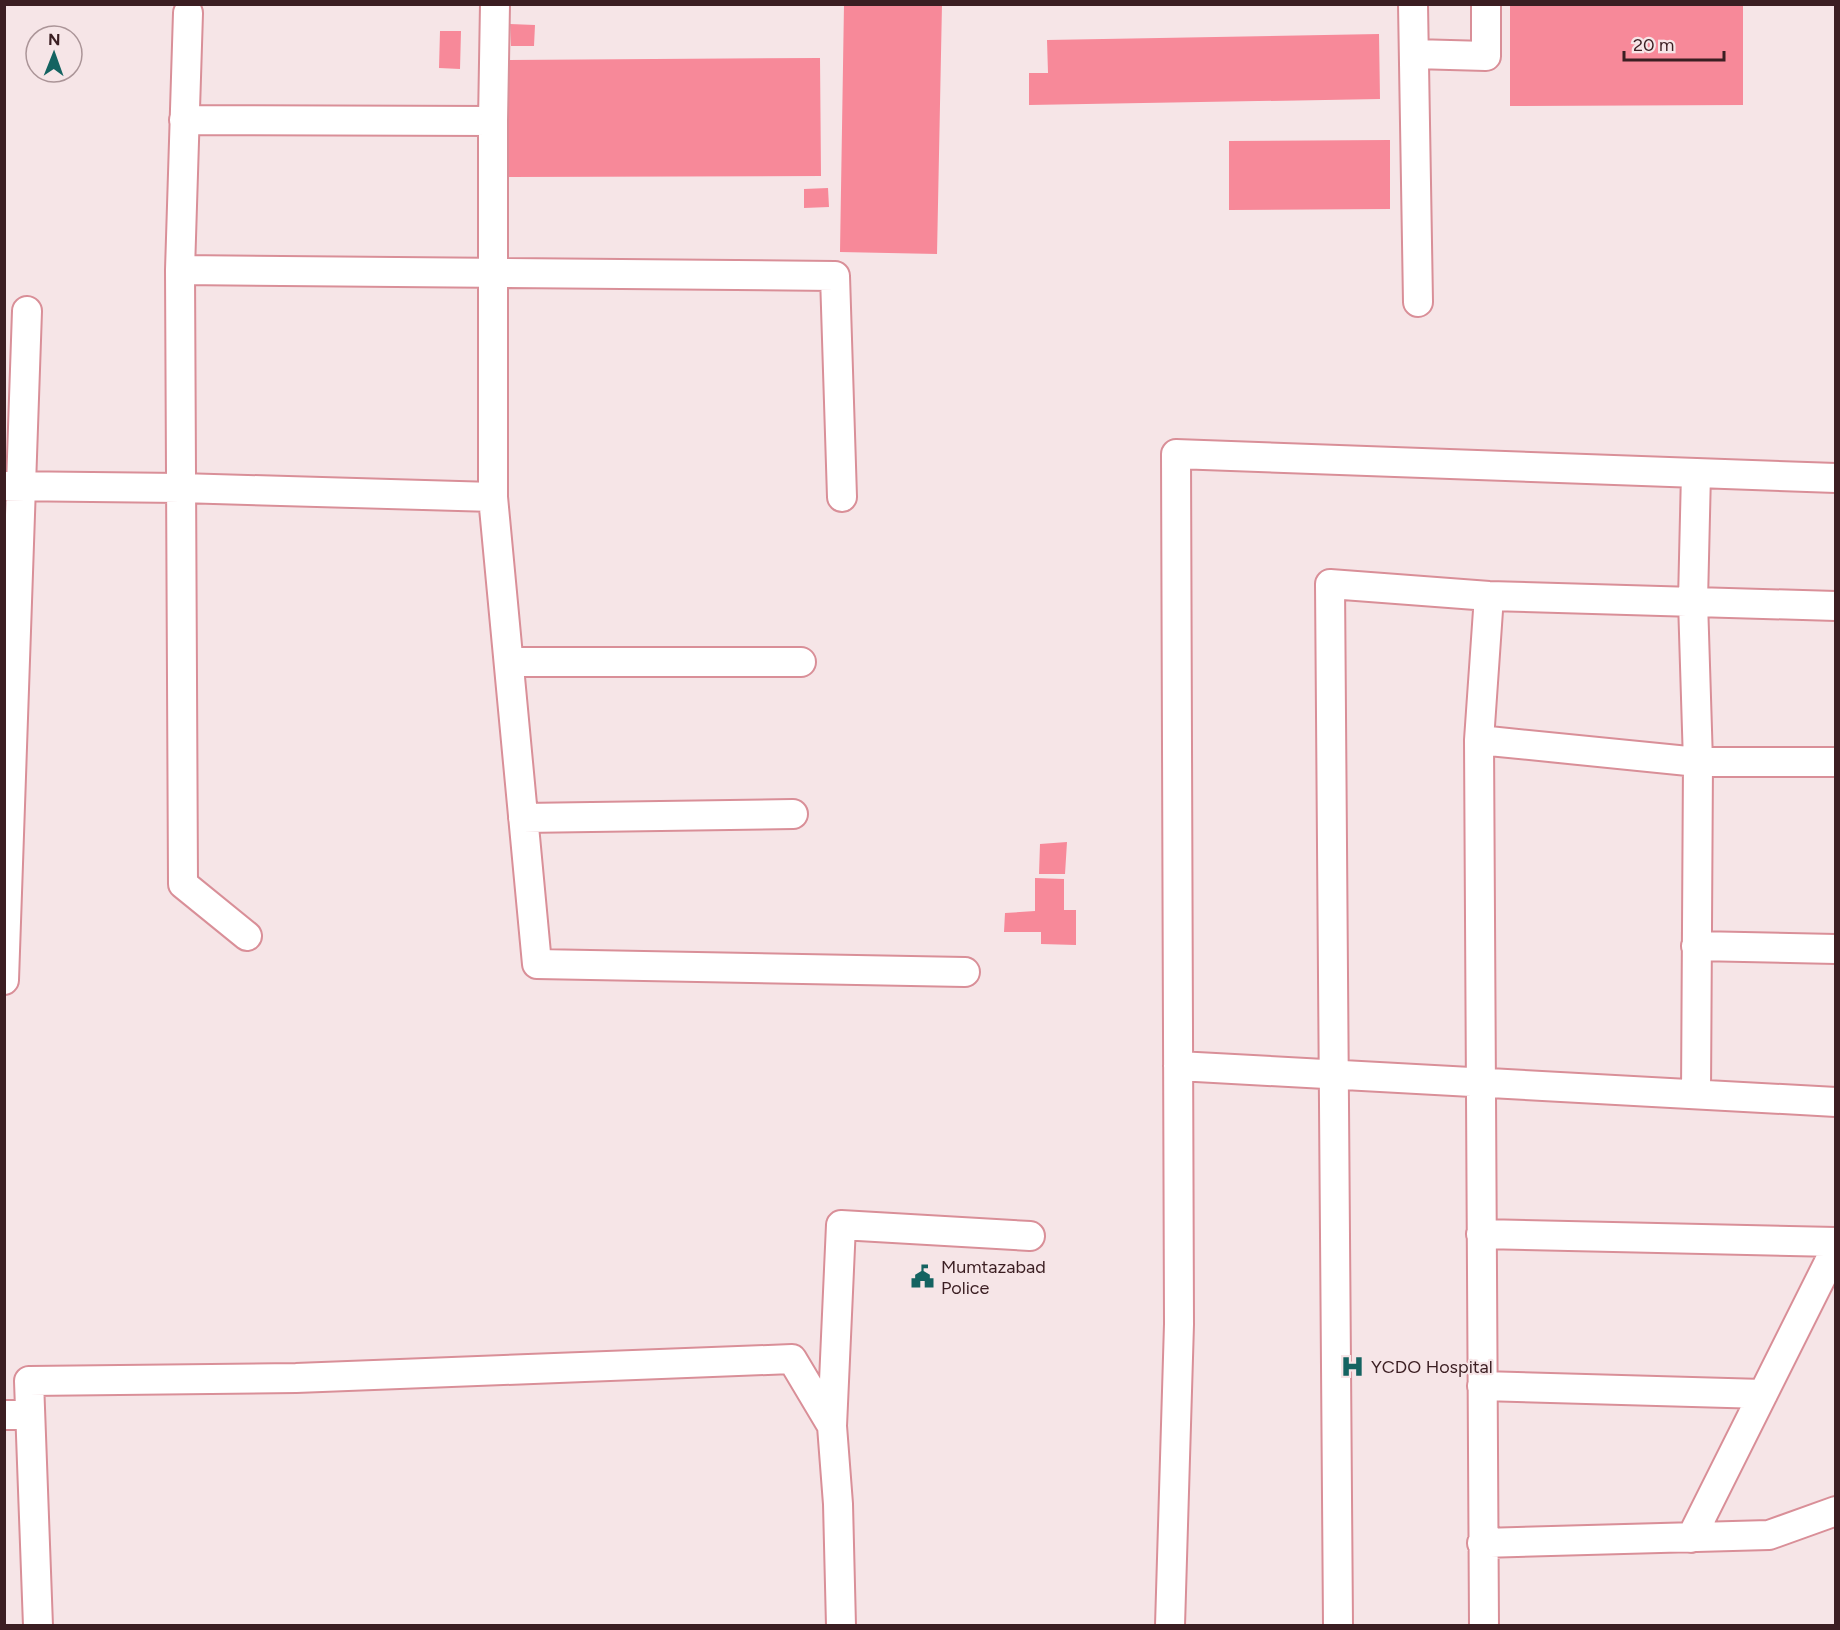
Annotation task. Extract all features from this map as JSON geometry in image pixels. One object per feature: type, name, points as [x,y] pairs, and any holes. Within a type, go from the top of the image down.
[{"type":"street","points":[[495,4],[493,497],[537,964],[965,972]]},
{"type":"street","points":[[1413,4],[1418,302]]},
{"type":"street","points":[[1414,54],[1486,56],[1486,4]]},
{"type":"street","points":[[188,13],[180,270],[183,884],[247,936]]},
{"type":"street","points":[[184,120],[493,122]]},
{"type":"street","points":[[180,270],[494,271],[835,276],[842,497]]},
{"type":"street","points":[[4,980],[13,486],[27,311]]},
{"type":"street","points":[[1170,1626],[1179,1324],[1176,454],[1836,478]]},
{"type":"street","points":[[1696,473],[1693,601],[1698,762],[1696,1094]]},
{"type":"street","points":[[13,486],[180,488],[493,497]]},
{"type":"street","points":[[1338,1626],[1330,584],[1489,596],[1836,606]]},
{"type":"street","points":[[1484,1626],[1479,1082],[1479,740],[1489,596]]},
{"type":"street","points":[[508,662],[801,662]]},
{"type":"street","points":[[1479,740],[1698,762],[1836,762]]},
{"type":"street","points":[[523,818],[794,814]]},
{"type":"street","points":[[1696,946],[1836,949]]},
{"type":"street","points":[[1178,1066],[1836,1102]]},
{"type":"street","points":[[841,1626],[838,1504],[832,1426],[841,1225],[1030,1236]]},
{"type":"street","points":[[1481,1234],[1836,1242]]},
{"type":"street","points":[[1691,1538],[1836,1248]]},
{"type":"street","points":[[38,1626],[17,1415],[17,1380],[296,1378],[792,1359],[832,1426]]},
{"type":"street","points":[[1482,1386],[1762,1394]]},
{"type":"street","points":[[1482,1543],[1769,1535],[1836,1511]]},
{"type":"building","points":[[844,4],[942,4],[937,254],[840,252]]},
{"type":"building","points":[[1510,4],[1743,4],[1743,105],[1510,106]]},
{"type":"building","points":[[510,24],[535,25],[534,46],[511,46]]},
{"type":"building","points":[[440,31],[461,31],[460,69],[439,68]]},
{"type":"building","points":[[1379,34],[1380,99],[1029,105],[1029,73],[1048,73],[1047,40]]},
{"type":"building","points":[[820,58],[821,176],[509,177],[508,60]]},
{"type":"building","points":[[1390,140],[1390,209],[1229,210],[1229,141]]},
{"type":"building","points":[[828,188],[829,207],[804,208],[804,189]]},
{"type":"building","points":[[1067,842],[1065,874],[1039,874],[1040,844]]},
{"type":"building","points":[[1035,878],[1064,879],[1064,910],[1076,910],[1076,945],[1041,944],[1041,932],[1004,932],[1005,913],[1035,911]]},
{"type":"place","name":"Mumtazabad Police","points":[[923,1277]]},
{"type":"place","name":"YCDO Hospital","points":[[1353,1367]]}]
